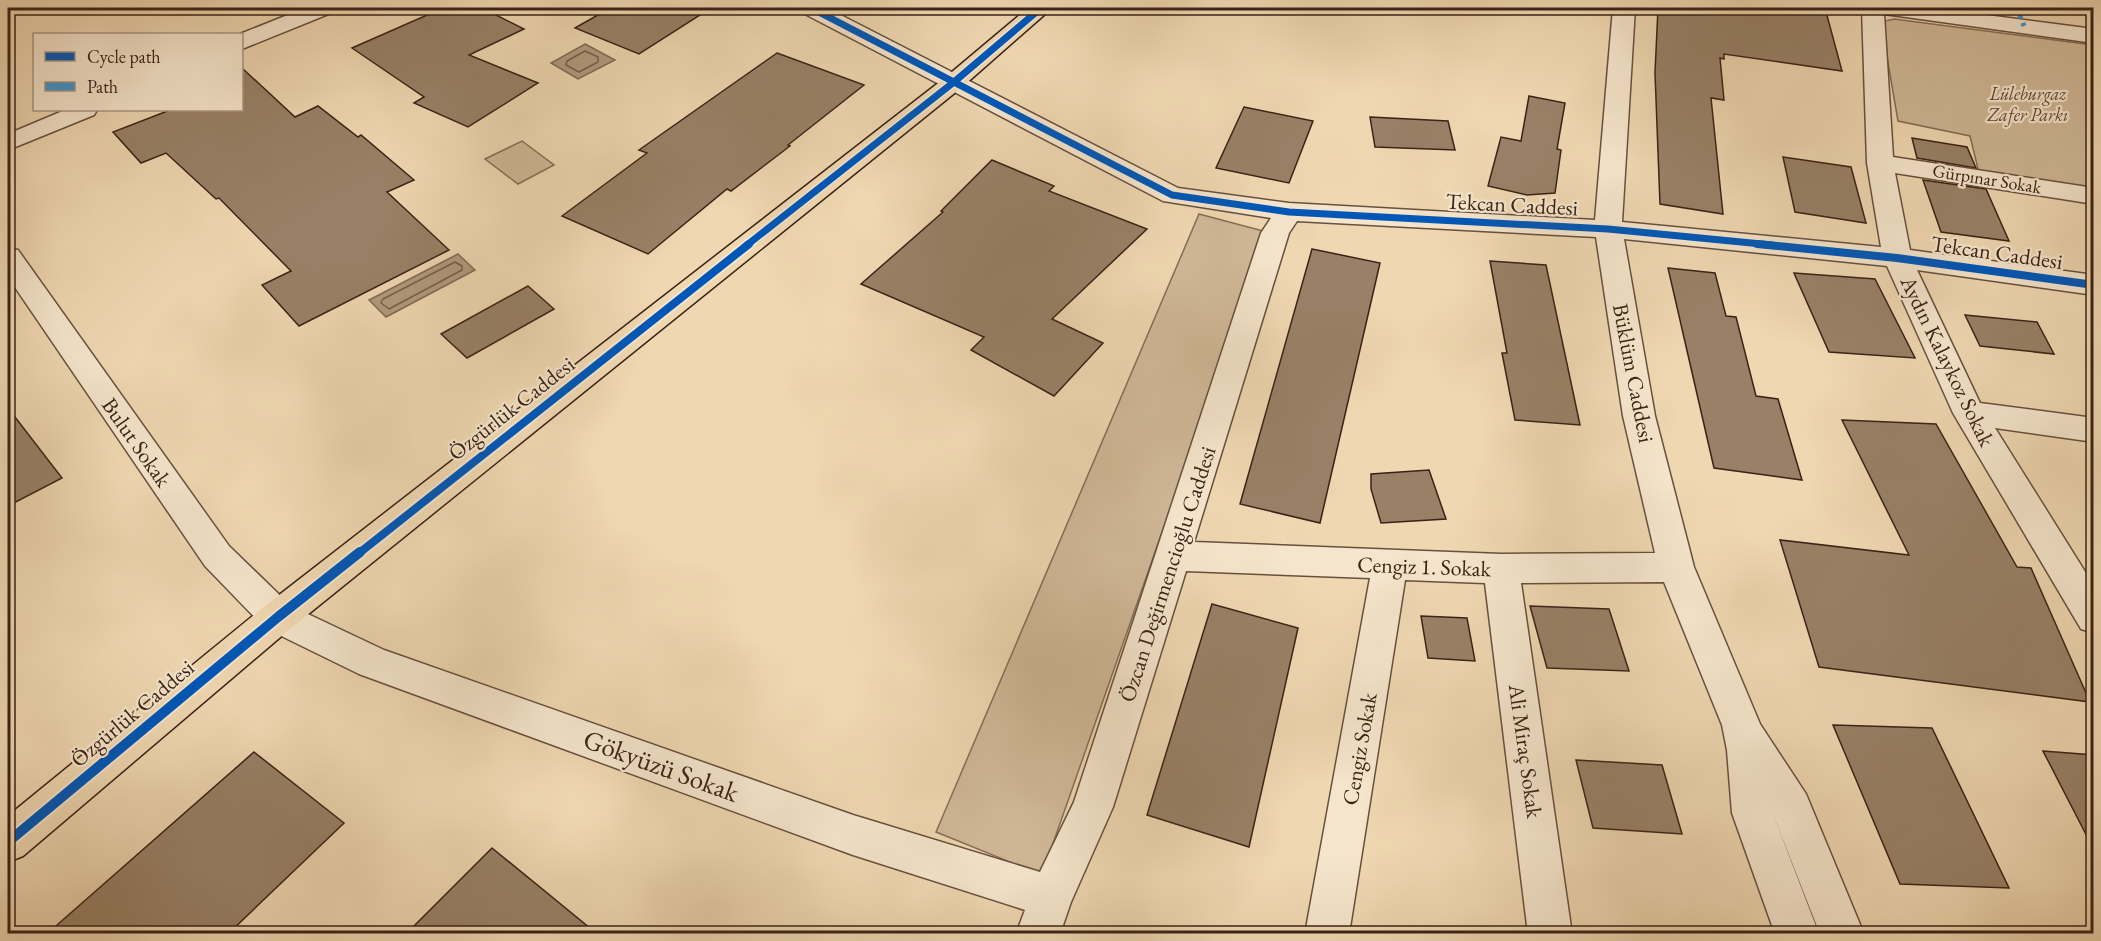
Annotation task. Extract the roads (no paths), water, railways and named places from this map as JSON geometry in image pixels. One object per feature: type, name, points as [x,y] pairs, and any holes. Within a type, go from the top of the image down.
[{"type":"main road","name":"Özgürlük Caddesi","points":[[8,842],[278,617],[954,82],[1041,8]]},
{"type":"street","points":[[243,42],[323,8]]},
{"type":"street","name":"Tekcan Caddesi","points":[[811,8],[1172,195],[1289,212],[1608,229],[1898,258],[2094,285]]},
{"type":"street","name":"Büklüm Caddesi","points":[[1624,8],[1608,229],[1640,416],[1676,567],[1741,725],[1747,750],[1752,813],[1797,933]]},
{"type":"street","name":"Aydın Kalaykoz Sokak","points":[[1873,8],[1880,163],[1898,258],[1969,413],[2094,618]]},
{"type":"street","points":[[1887,8],[2094,36]]},
{"type":"street","points":[[8,143],[83,111]]},
{"type":"street","name":"Gürpınar Sokak","points":[[1880,163],[2094,196]]},
{"type":"street","name":"Özcan Değirmencioğlu Caddesi","points":[[1038,933],[1051,897],[1093,807],[1275,233],[1289,212]]},
{"type":"street","name":"Bulut Sokak","points":[[8,257],[217,556],[278,617]]},
{"type":"street","points":[[1969,413],[2094,430]]},
{"type":"street","name":"Cengiz 1. Sokak","points":[[1172,556],[1501,569],[1676,567]]},
{"type":"street","name":"Cengiz Sokak","points":[[1327,933],[1390,565]]},
{"type":"street","name":"Ali Miraç Sokak","points":[[1501,569],[1550,933]]},
{"type":"street","name":"Gökyüzü Sokak","points":[[278,617],[372,662],[853,835],[1051,897]]},
{"type":"street","name":"Büklüm Caddesi","points":[[1741,725],[1792,808],[1842,933]]},
{"type":"water","points":[[585,44],[615,60],[578,79],[551,63]]},
{"type":"water","points":[[458,254],[475,270],[386,317],[369,300]]},
{"type":"park label","name":"Lüleburgaz Zafer Parkı","points":[[2028,104]]}]
